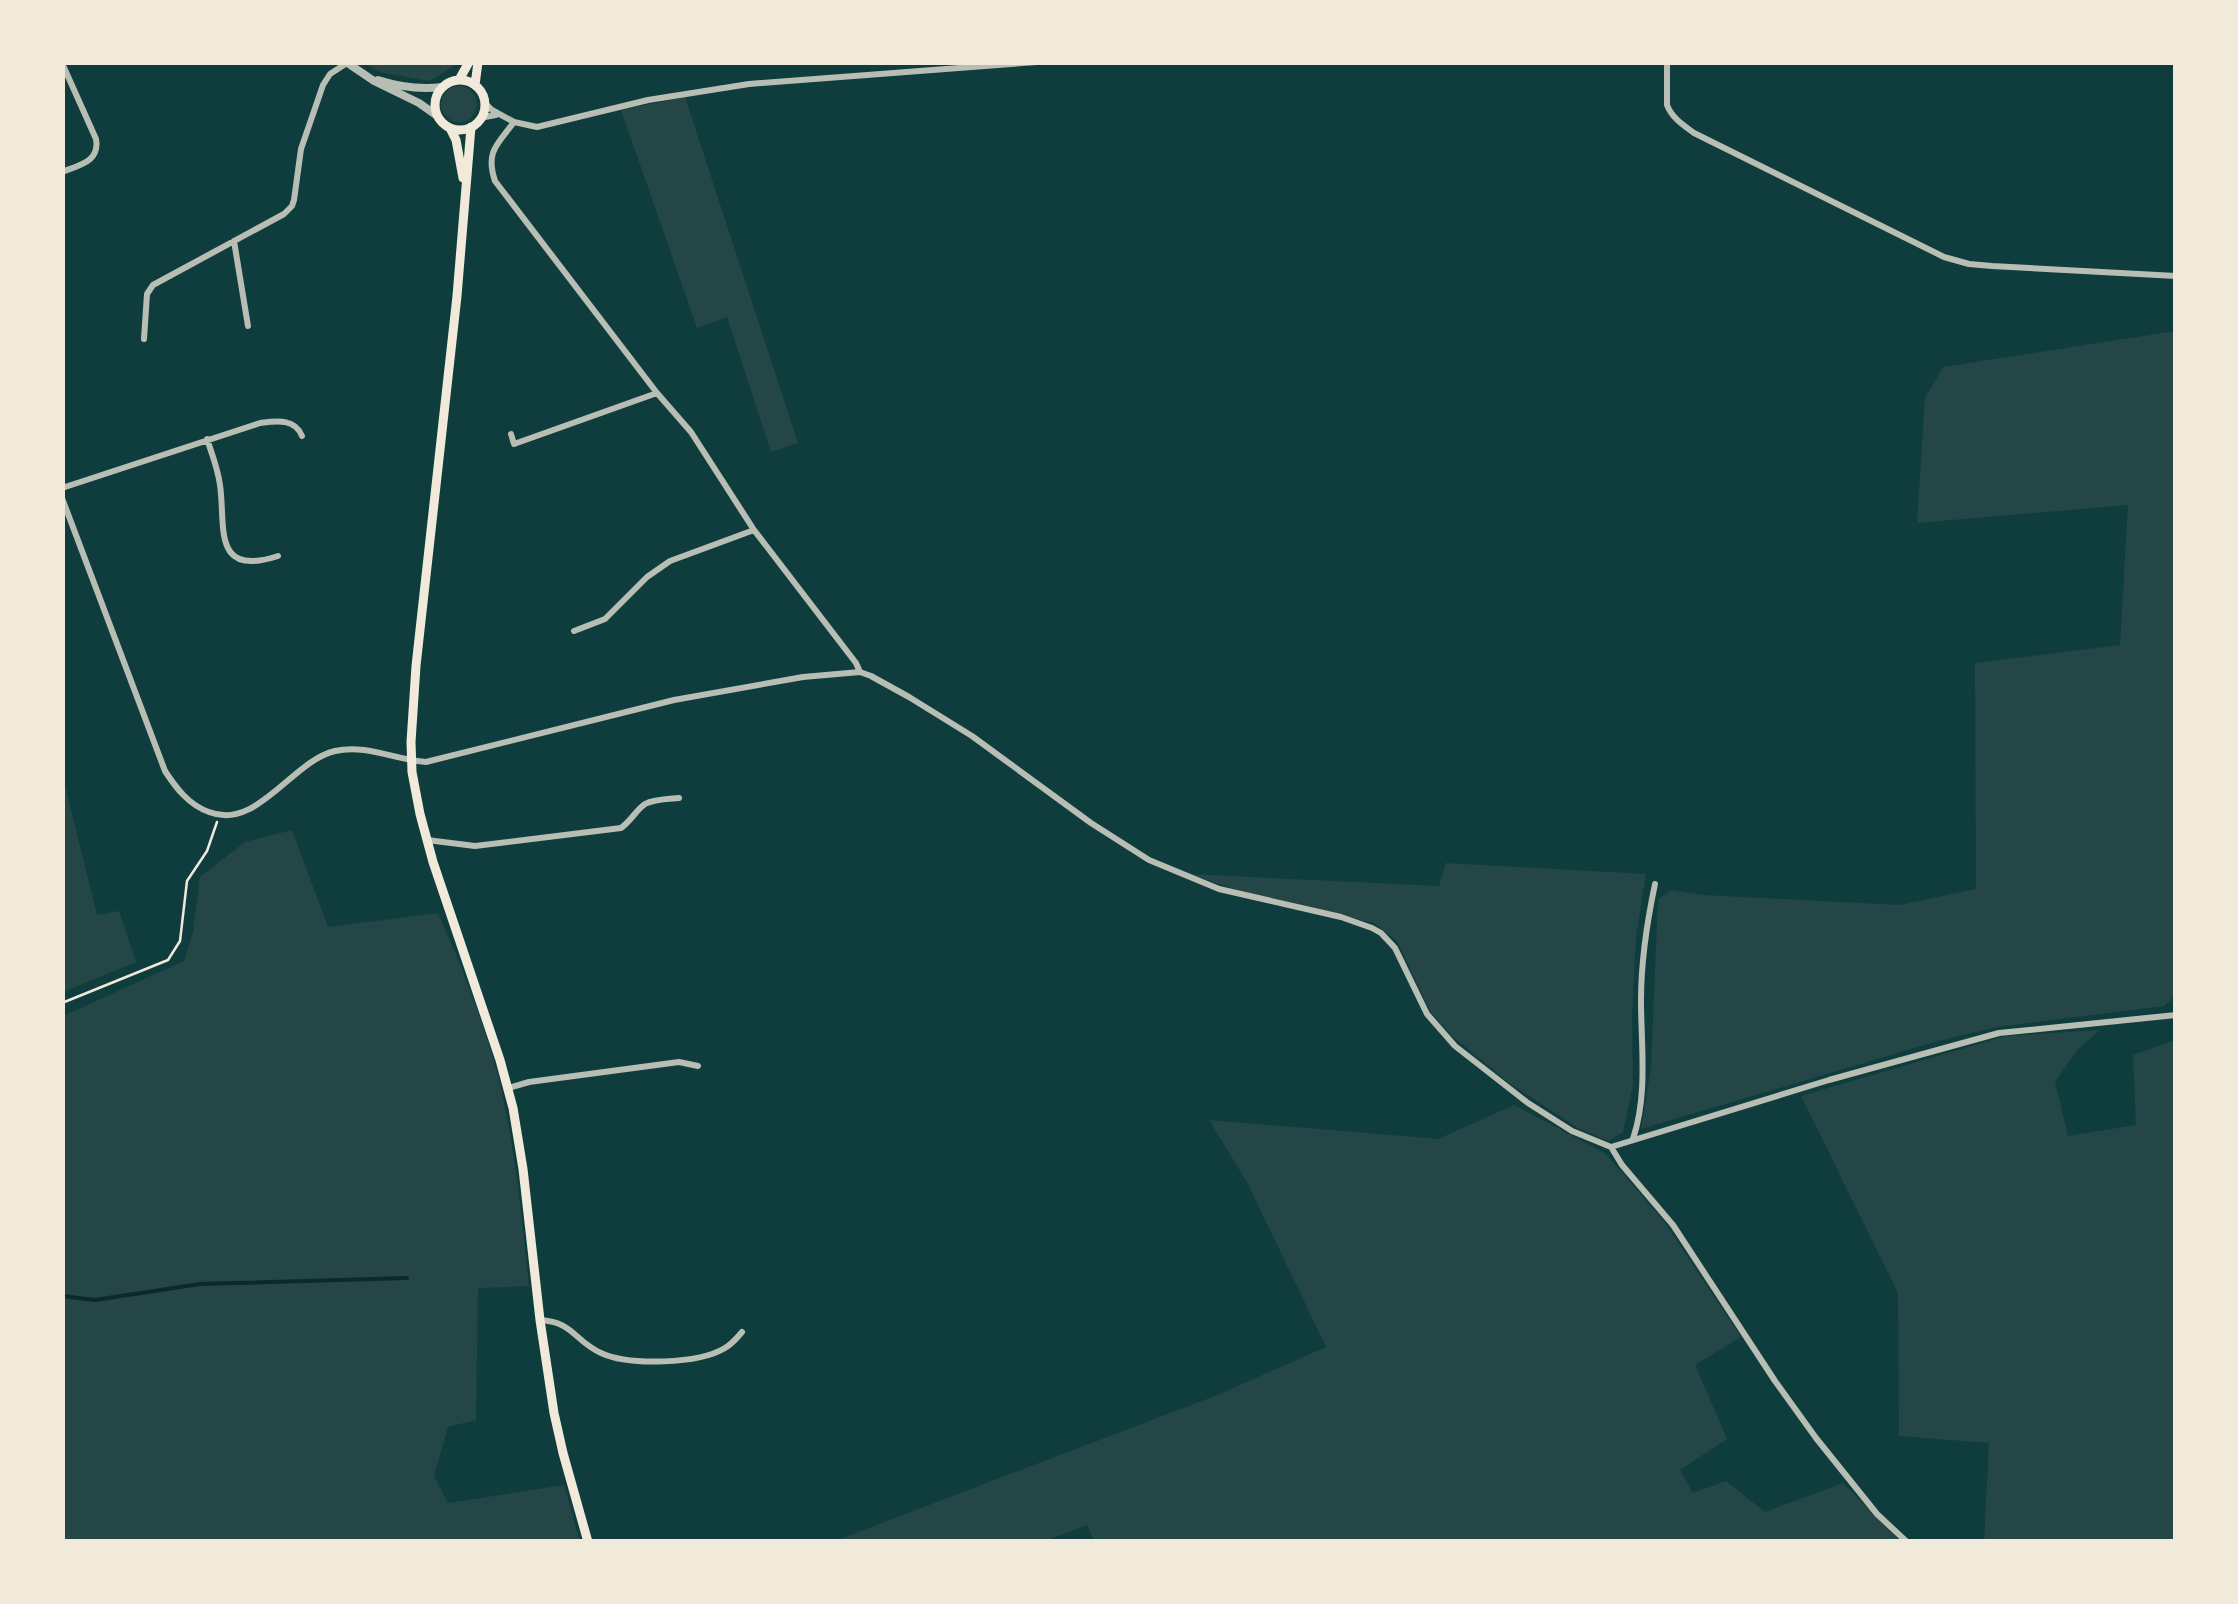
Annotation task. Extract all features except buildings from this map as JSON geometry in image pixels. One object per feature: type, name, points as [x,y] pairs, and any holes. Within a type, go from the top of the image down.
[{"type":"main road","points":[[464,187],[456,140],[436,114],[435,100],[442,87],[459,80],[469,62]]},
{"type":"main road","points":[[478,62],[474,85],[484,109],[475,124],[464,187],[457,296],[416,666],[412,761],[427,840],[508,1088],[523,1169],[557,1426],[588,1542]]},
{"type":"main road","points":[[459,80],[474,85]]},
{"type":"main road","points":[[450,128],[464,130],[475,124]]},
{"type":"street","points":[[484,102],[514,122],[546,126],[622,106],[749,84],[1036,62]]},
{"type":"street","points":[[1667,62],[1666,98],[1670,111],[1694,133],[1944,258],[1992,266],[2176,276]]},
{"type":"street","points":[[62,63],[98,148],[92,159],[62,172]]},
{"type":"street","points":[[144,338],[148,290],[292,206],[301,149],[330,74],[347,63],[436,114]]},
{"type":"street","points":[[360,72],[408,88],[442,87]]},
{"type":"street","points":[[475,124],[486,117],[500,116]]},
{"type":"street","points":[[514,122],[493,150],[495,181],[691,432],[754,530],[860,672]]},
{"type":"street","points":[[234,241],[248,326]]},
{"type":"street","points":[[511,434],[514,444],[657,392]]},
{"type":"street","points":[[62,488],[249,426],[290,423],[302,436]]},
{"type":"street","points":[[207,439],[219,477],[222,532],[228,548],[249,561],[278,556]]},
{"type":"street","points":[[62,498],[165,771],[194,804],[220,815],[245,812],[331,752],[372,750],[426,762],[674,700],[803,677],[860,672],[972,736],[1092,824],[1149,860],[1219,889],[1340,917],[1381,933],[1402,960],[1426,1014],[1456,1046],[1528,1104],[1572,1131],[1612,1147],[1622,1166],[1673,1225],[1816,1438],[1877,1514],[1907,1542]]},
{"type":"street","points":[[574,632],[605,619],[647,577],[670,561],[754,530]]},
{"type":"street","points":[[427,840],[475,846],[620,828],[650,802],[679,798]]},
{"type":"street","points":[[1632,1140],[1642,1097],[1644,946],[1655,884]]},
{"type":"street","points":[[1612,1147],[1847,1074],[1999,1033],[2176,1015]]},
{"type":"street","points":[[508,1088],[679,1062],[698,1066]]},
{"type":"street","points":[[540,1320],[555,1321],[569,1328],[602,1354],[650,1362],[710,1355],[728,1347],[742,1332]]},
{"type":"path","points":[[62,1003],[168,960],[180,941],[187,882],[207,851],[220,815]]},
{"type":"shaded area","points":[[365,63],[458,63],[430,81],[379,72]]},
{"type":"shaded area","points":[[459,86],[471,92],[477,104],[471,116],[459,122],[447,116],[441,104],[447,92]]},
{"type":"shaded area","points":[[685,97],[798,443],[771,452],[727,317],[697,328],[621,110]]},
{"type":"shaded area","points":[[2175,331],[2175,996],[2164,1006],[1997,1027],[1938,1041],[1641,1129],[1651,1068],[1658,899],[1672,890],[1899,905],[1976,889],[1975,663],[2120,645],[2128,505],[1917,523],[1925,398],[1943,367]]},
{"type":"shaded area","points":[[62,774],[97,915],[119,911],[136,962],[63,992]]},
{"type":"shaded area","points":[[292,830],[328,927],[438,913],[478,1011],[503,1098],[529,1286],[478,1288],[476,1420],[448,1427],[434,1476],[448,1503],[564,1485],[580,1541],[63,1541],[63,1016],[184,961],[193,932],[200,877],[245,842]]},
{"type":"shaded area","points":[[1446,863],[1646,874],[1636,937],[1633,1085],[1623,1132],[1608,1141],[1578,1128],[1512,1085],[1453,1037],[1430,1011],[1397,941],[1374,923],[1247,893],[1188,874],[1439,886]]},
{"type":"shaded area","points":[[2100,1030],[2077,1050],[2055,1082],[2068,1136],[2136,1125],[2133,1055],[2175,1040],[2175,1541],[1984,1541],[1989,1443],[1899,1436],[1898,1293],[1801,1096],[2006,1036]]},
{"type":"shaded area","points":[[1514,1105],[1605,1153],[1663,1220],[1741,1337],[1695,1365],[1727,1439],[1680,1470],[1693,1493],[1726,1481],[1765,1512],[1843,1483],[1900,1541],[1095,1542],[1087,1525],[1046,1541],[832,1542],[1215,1396],[1326,1347],[1247,1182],[1209,1120],[1438,1139]]},
{"type":"waterway","points":[[62,1296],[95,1300],[200,1284],[407,1278]]}]
